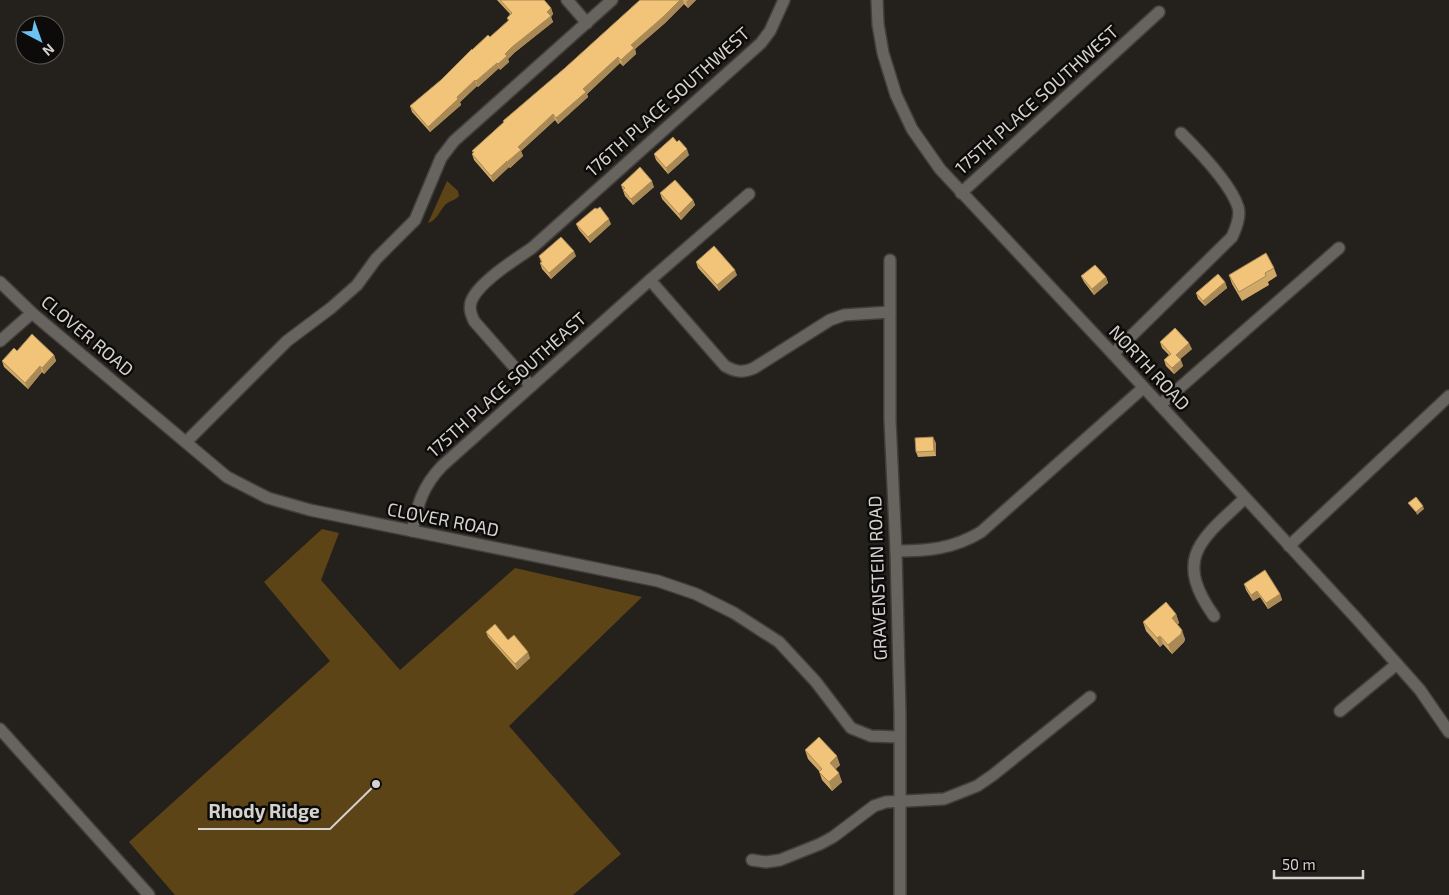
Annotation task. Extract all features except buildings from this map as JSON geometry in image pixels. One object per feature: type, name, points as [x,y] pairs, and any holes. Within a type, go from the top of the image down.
[{"type":"street","points":[[567,0],[587,23]]},
{"type":"street","points":[[186,442],[287,341],[331,308],[357,285],[376,259],[415,220],[441,158],[454,141],[612,0]]},
{"type":"street","name":"176TH PLACE SOUTHWEST","points":[[531,386],[474,321],[470,308],[471,302],[479,289],[507,265],[532,248],[761,43],[770,31],[784,0]]},
{"type":"street","name":"NORTH ROAD","points":[[877,0],[878,24],[883,53],[896,96],[926,152],[1397,664],[1431,704],[1449,732]]},
{"type":"street","name":"175TH PLACE SOUTHWEST","points":[[962,193],[1159,12]]},
{"type":"street","points":[[1113,354],[1232,237],[1237,224],[1238,208],[1231,193],[1203,154],[1181,133]]},
{"type":"street","points":[[749,194],[650,280],[725,366],[734,371],[744,372],[754,368],[830,320],[844,315],[890,312]]},
{"type":"street","points":[[1160,405],[1339,248]]},
{"type":"street","name":"GRAVENSTEIN ROAD","points":[[890,260],[890,420],[896,551],[900,895]]},
{"type":"street","name":"175TH PLACE SOUTHEAST","points":[[412,531],[423,490],[442,466],[650,280]]},
{"type":"street","name":"CLOVER ROAD","points":[[0,282],[32,313],[227,476],[268,498],[310,510],[658,581],[696,594],[734,613],[778,642],[816,682],[851,728],[871,736],[899,737]]},
{"type":"street","points":[[0,341],[32,313]]},
{"type":"street","points":[[896,551],[939,549],[968,540],[981,532],[1143,388]]},
{"type":"street","points":[[1289,546],[1449,396]]},
{"type":"street","points":[[1214,616],[1205,603],[1196,583],[1193,564],[1206,535],[1245,498]]},
{"type":"street","points":[[1340,711],[1397,664]]},
{"type":"street","points":[[752,860],[766,862],[780,860],[833,837],[874,806],[886,802],[944,799],[977,786],[1090,697]]},
{"type":"street","points":[[0,729],[149,895]]},
{"type":"shaded area","points":[[447,181],[458,191],[459,196],[445,205],[436,218],[428,223]]},
{"type":"shaded area","points":[[322,529],[339,533],[321,580],[400,670],[515,568],[642,597],[509,726],[621,854],[573,895],[175,895],[129,842],[330,661],[264,582]]},
{"type":"place","name":"Rhody Ridge","points":[[376,784]]}]
